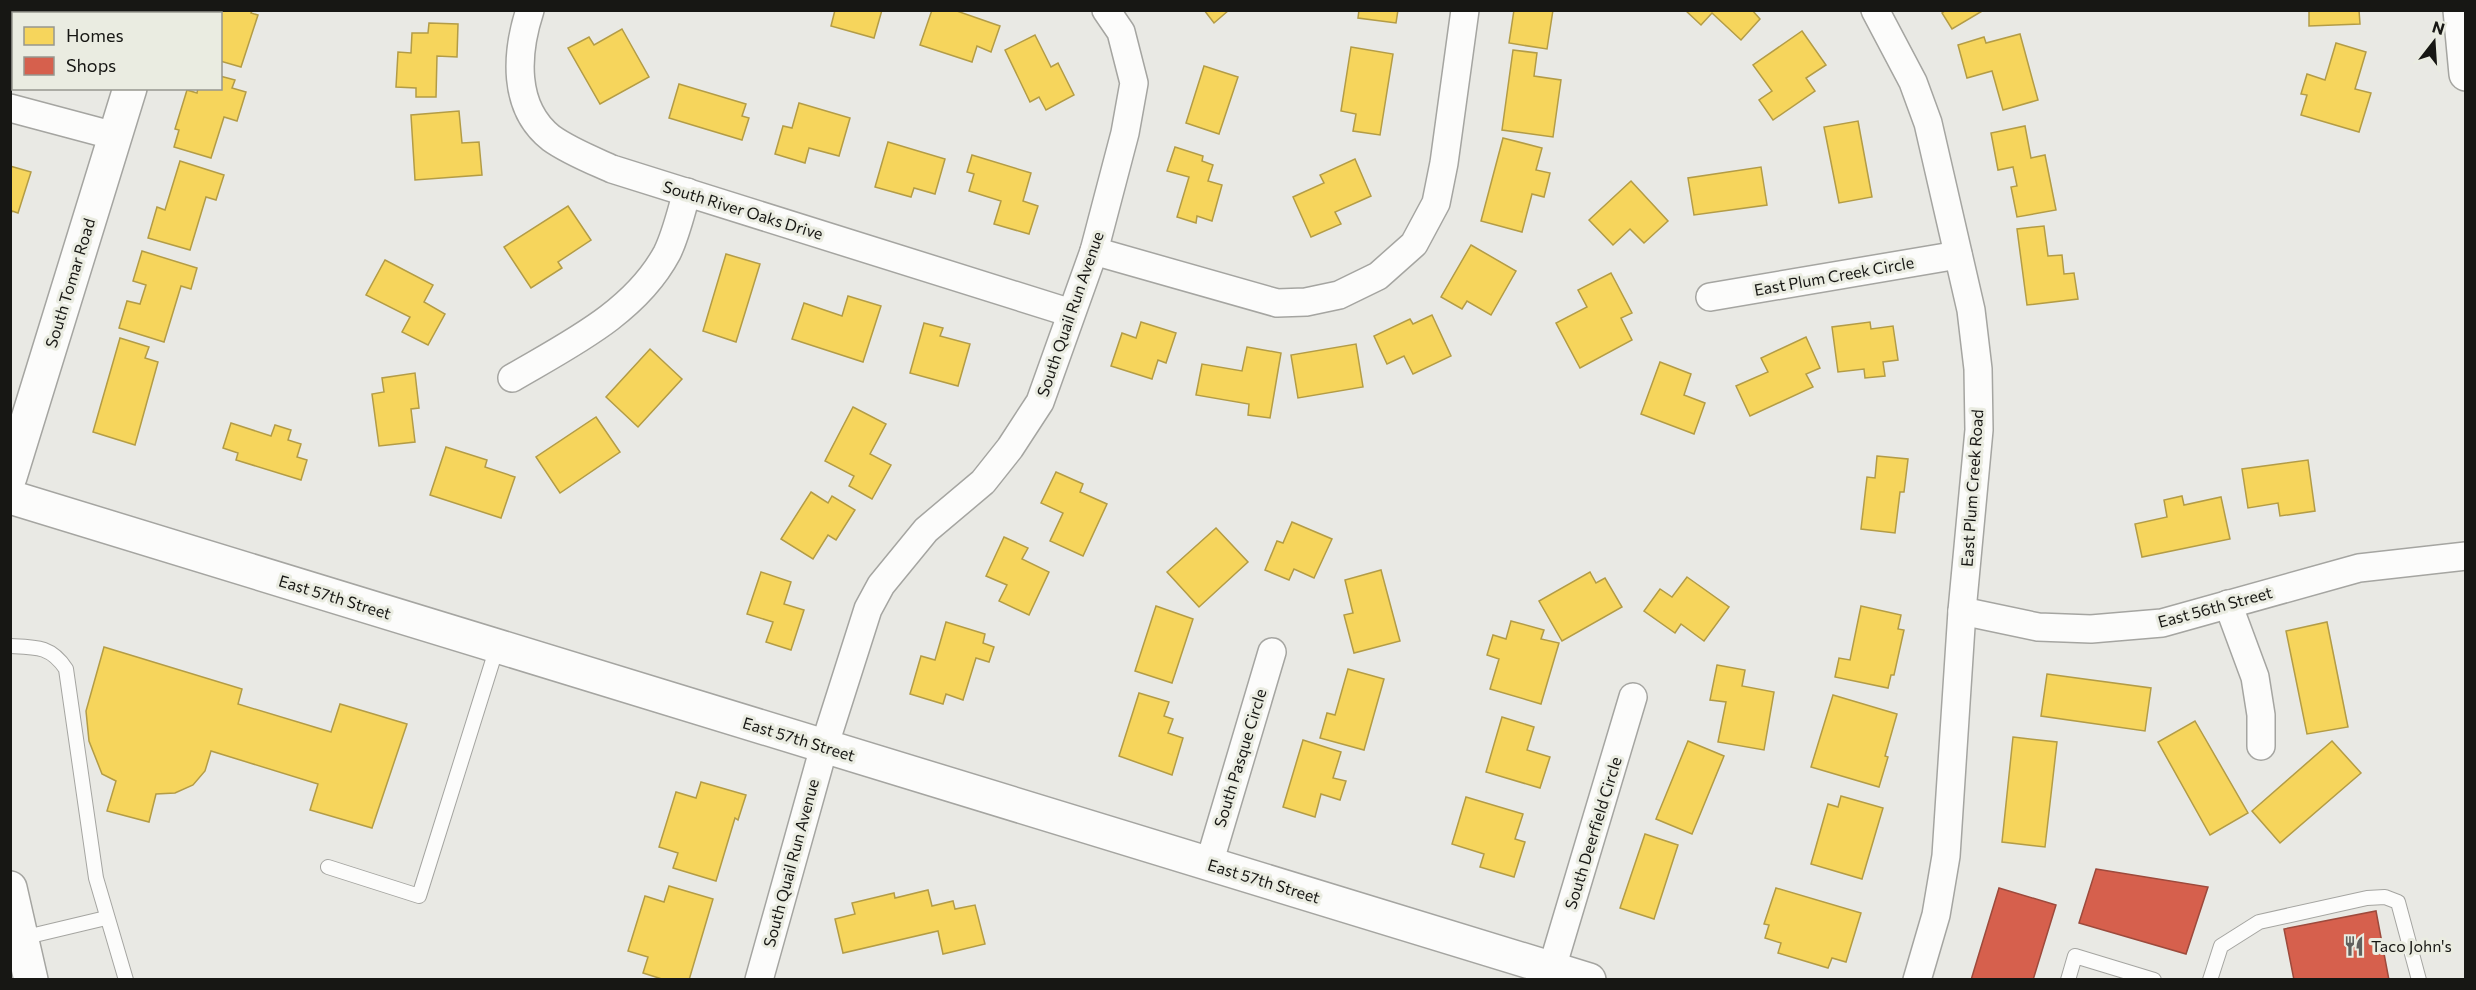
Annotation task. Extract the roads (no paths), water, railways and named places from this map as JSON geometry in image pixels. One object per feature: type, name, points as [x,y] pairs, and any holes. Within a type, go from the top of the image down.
[{"type":"main road","points":[[2460,10],[2466,74]]},
{"type":"main road","name":"South Tomar Road","points":[[10,477],[129,90]]},
{"type":"main road","name":"East 57th Street","points":[[10,497],[1589,980]]},
{"type":"main road","points":[[10,888],[31,980]]},
{"type":"street","name":"South River Oaks Drive","points":[[530,10],[519,65],[525,105],[536,122],[551,138],[612,169],[1071,313]]},
{"type":"street","name":"South Quail Run Avenue","points":[[759,980],[824,747],[868,609],[881,585],[926,530],[983,482],[1010,448],[1040,402],[1094,251],[1125,133],[1134,83],[1120,32],[1106,10]]},
{"type":"street","points":[[1094,251],[1277,303],[1306,302],[1339,296],[1378,276],[1414,244],[1436,203],[1444,163],[1465,10]]},
{"type":"street","name":"East Plum Creek Road","points":[[1875,10],[1913,81],[1928,123],[1972,320],[1978,369],[1979,430],[1962,611],[1942,883],[1936,915],[1917,980]]},
{"type":"street","points":[[10,108],[115,136]]},
{"type":"street","points":[[512,378],[602,322],[628,302],[646,283],[668,250],[687,192]]},
{"type":"street","name":"East Plum Creek Circle","points":[[1710,297],[1958,255]]},
{"type":"street","name":"East 56th Street","points":[[1962,611],[2038,627],[2091,629],[2162,623],[2359,568],[2466,556]]},
{"type":"street","points":[[2228,604],[2255,677],[2261,715],[2261,746]]},
{"type":"street","name":"South Pasque Circle","points":[[1209,864],[1272,652]]},
{"type":"street","name":"South Deerfield Circle","points":[[1552,968],[1633,697]]},
{"type":"lane","points":[[10,646],[33,647],[57,655],[66,669],[92,856],[106,918],[126,980]]},
{"type":"lane","points":[[328,867],[419,896],[497,647]]},
{"type":"lane","points":[[2210,980],[2221,946],[2259,922],[2367,898],[2385,897],[2398,902],[2419,980]]},
{"type":"lane","points":[[22,938],[106,918]]},
{"type":"lane","points":[[2068,980],[2075,956],[2154,980]]},
{"type":"place","name":"Taco John's","points":[[2354,946]]}]
